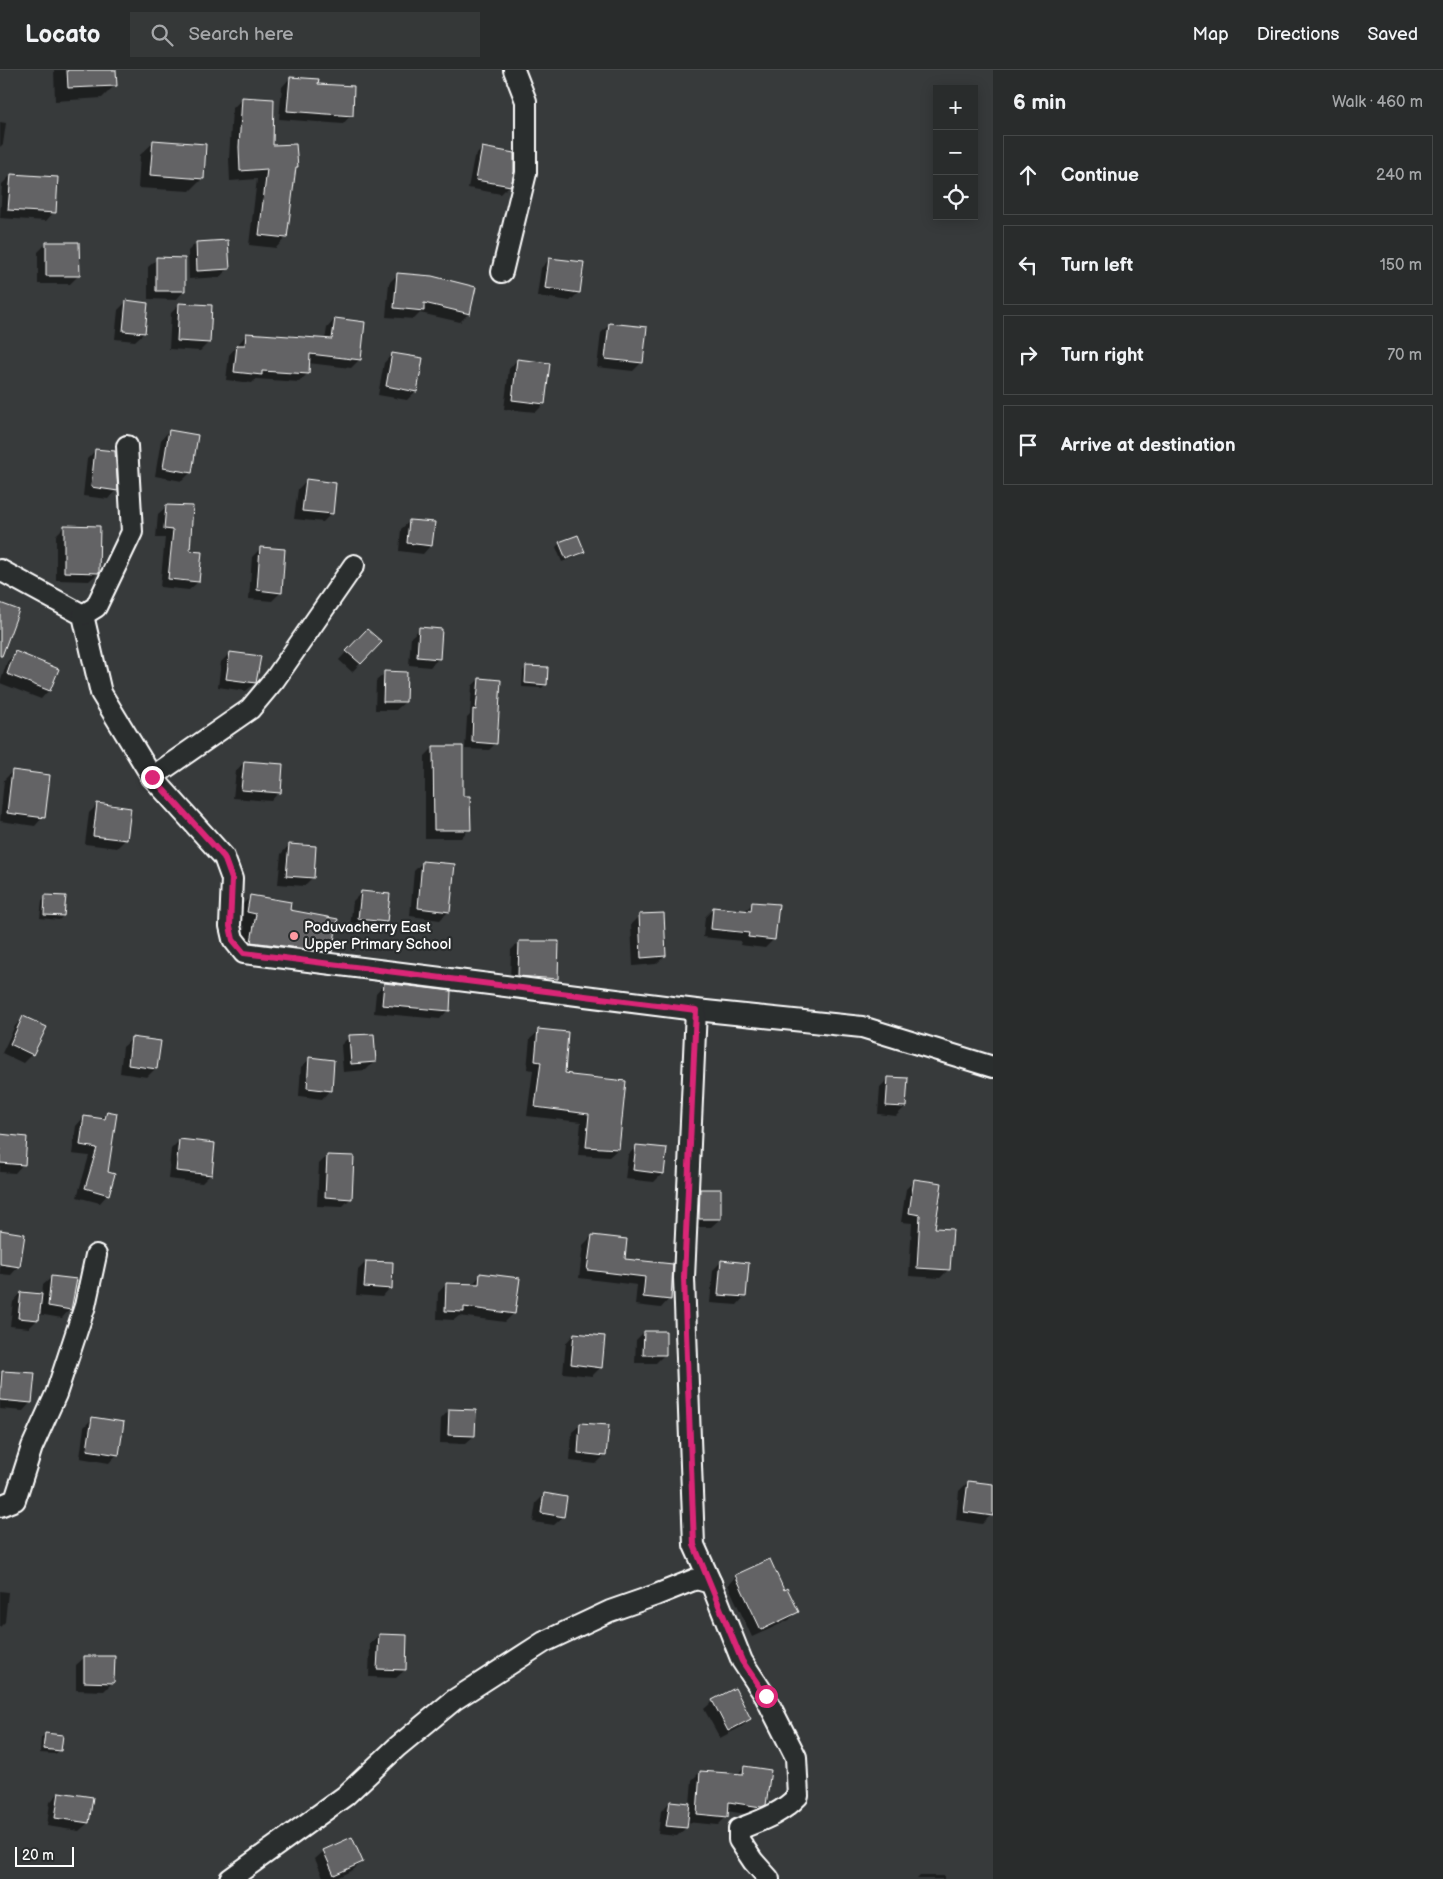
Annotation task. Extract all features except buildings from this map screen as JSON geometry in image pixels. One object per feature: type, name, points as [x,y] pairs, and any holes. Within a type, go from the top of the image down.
[{"type":"street","points":[[502,272],[526,173],[526,101],[514,70]]},
{"type":"street","points":[[83,616],[96,607],[132,532],[127,446]]},
{"type":"street","points":[[152,777],[250,709],[275,679],[354,565]]},
{"type":"street","points":[[0,570],[83,616],[101,693],[152,777],[224,857],[232,879],[230,926],[233,940],[244,953],[696,1010],[862,1027],[993,1067]]},
{"type":"street","points":[[696,1010],[684,1278],[694,1545],[742,1661],[766,1696],[796,1757],[798,1796],[788,1807],[766,1819],[739,1829],[739,1840],[753,1861],[769,1879]]},
{"type":"street","points":[[0,1506],[15,1500],[32,1447],[56,1394],[85,1306],[96,1255]]},
{"type":"street","points":[[230,1879],[345,1796],[397,1747],[454,1700],[544,1642],[610,1611],[696,1579],[711,1583]]},
{"type":"place","name":"Poduvacherry East Upper Primary School","points":[[294,936]]},
{"type":"route","points":[[152,777],[224,857],[232,879],[229,913],[230,926],[233,940],[244,953],[696,1010],[684,1278],[694,1545],[742,1661],[766,1696]]}]
